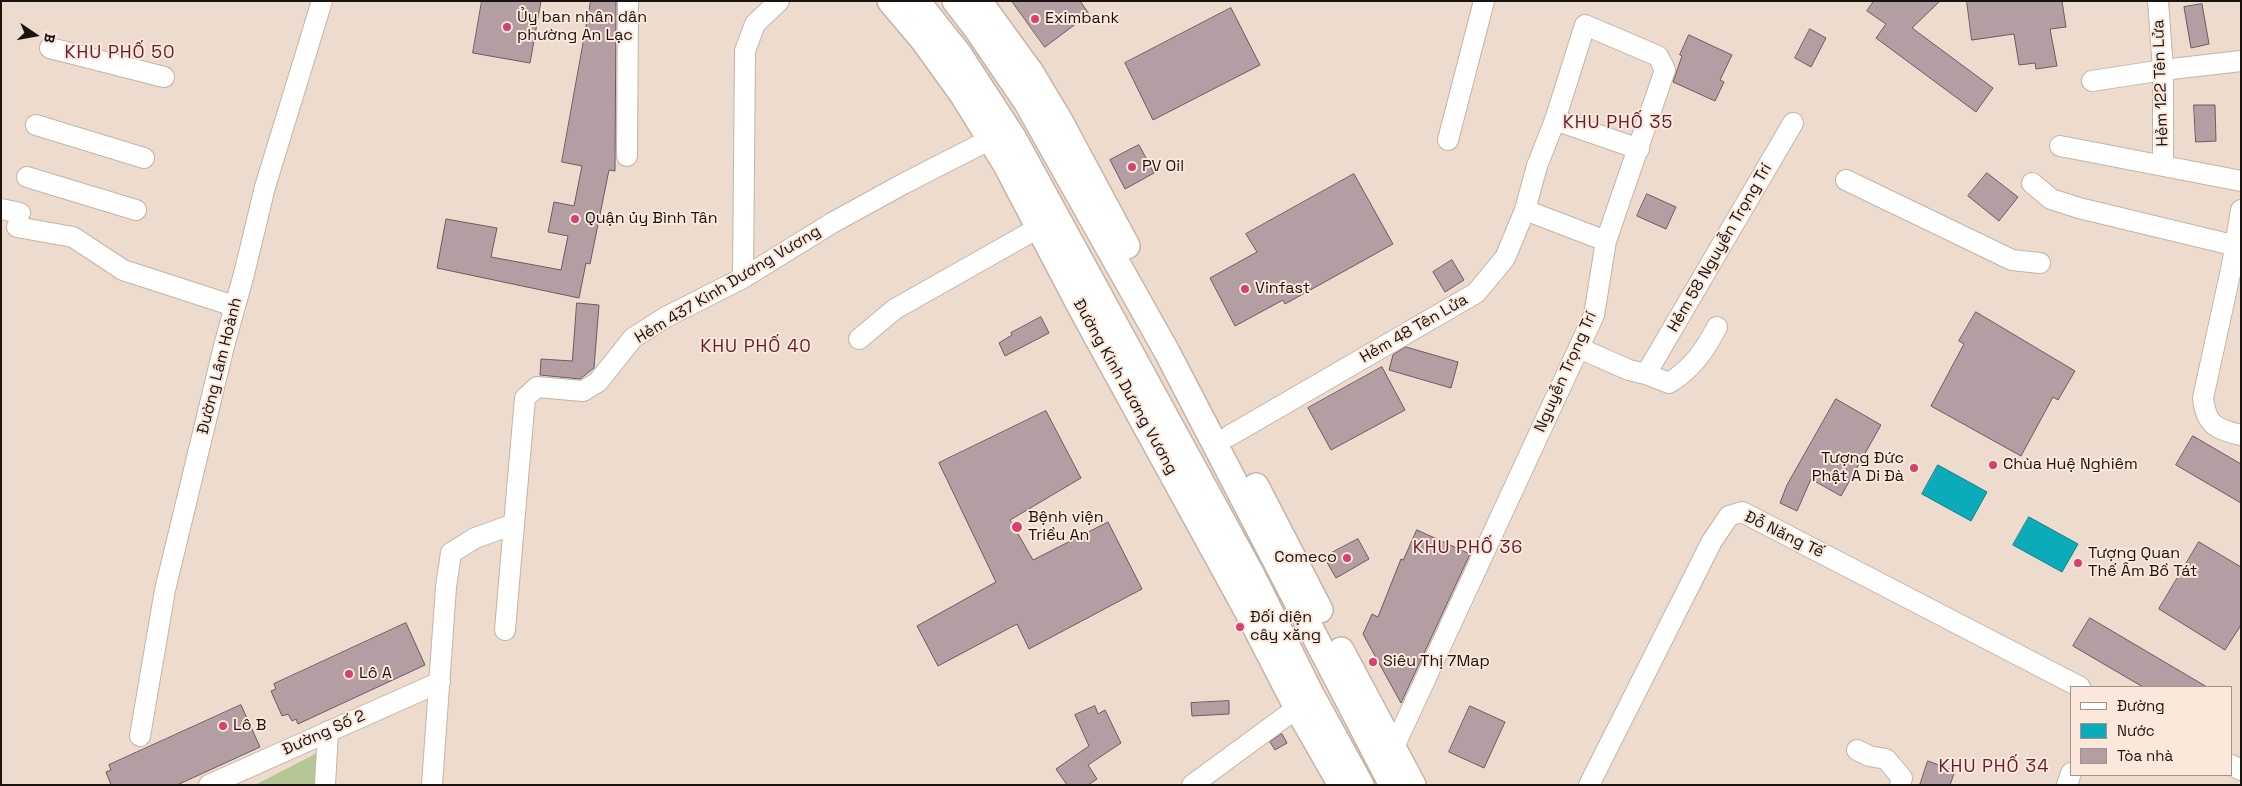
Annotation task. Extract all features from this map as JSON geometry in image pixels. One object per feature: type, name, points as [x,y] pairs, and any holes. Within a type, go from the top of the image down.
[{"type":"main road","name":"Đường Kinh Dương Vương","points":[[890,1],[923,40],[957,86],[1040,227],[1252,576],[1311,694],[1361,785]]},
{"type":"main road","name":"Đường Kinh Dương Vương","points":[[917,1],[959,54],[1013,137],[1246,610],[1297,708],[1341,785]]},
{"type":"main road","points":[[955,1],[1027,102],[1174,349]]},
{"type":"main road","points":[[979,1],[1030,71],[1060,121],[1174,349],[1390,767],[1413,785]]},
{"type":"main road","points":[[1128,372],[1174,349]]},
{"type":"street","name":"Đường Lâm Hoành","points":[[140,736],[165,590],[234,306],[244,274],[264,187],[322,1]]},
{"type":"street","points":[[627,156],[628,1]]},
{"type":"street","points":[[743,278],[745,51],[755,24],[779,1]]},
{"type":"street","points":[[1448,140],[1484,1]]},
{"type":"street","name":"Hẻm 122 Tên Lửa","points":[[2158,1],[2163,70],[2162,166]]},
{"type":"street","name":"Hẻm 48 Tên Lửa","points":[[1222,440],[1476,293],[1504,258],[1525,210],[1537,166],[1555,120],[1585,25]]},
{"type":"street","name":"Nguyễn Trọng Trí","points":[[1390,767],[1594,315],[1606,241],[1639,150],[1665,70],[1658,56],[1585,25]]},
{"type":"street","points":[[50,48],[164,77]]},
{"type":"street","points":[[2092,81],[2163,70],[2241,62]]},
{"type":"street","points":[[1555,120],[1639,150]]},
{"type":"street","name":"Hẻm 58 Nguyễn Trọng Trí","points":[[1646,374],[1793,123]]},
{"type":"street","points":[[36,125],[144,158]]},
{"type":"street","name":"Hẻm 437 Kinh Dương Vương","points":[[505,630],[525,398],[538,387],[583,391],[598,382],[633,338],[666,317],[743,278],[832,223],[990,140]]},
{"type":"street","points":[[2060,146],[2241,181]]},
{"type":"street","points":[[26,177],[136,210]]},
{"type":"street","points":[[1846,180],[2012,260],[2040,263]]},
{"type":"street","points":[[2032,183],[2051,198],[2079,208],[2238,246]]},
{"type":"street","points":[[1525,210],[1606,241]]},
{"type":"street","points":[[2241,210],[2238,246],[2203,398],[2204,410],[2208,420],[2217,427],[2241,435]]},
{"type":"street","points":[[13,216],[73,238],[123,270],[234,306]]},
{"type":"street","points":[[859,339],[894,310],[1040,227]]},
{"type":"street","points":[[1579,348],[1629,370],[1669,383],[1683,374],[1703,353],[1717,327]]},
{"type":"street","name":"Đỗ Năng Tế","points":[[1589,785],[1712,541],[1729,516],[1742,512],[2078,686]]},
{"type":"street","points":[[432,785],[446,587],[451,553],[475,538],[514,524]]},
{"type":"street","name":"Đường Số 2","points":[[208,785],[440,682]]},
{"type":"street","points":[[1192,785],[1297,708]]},
{"type":"street","points":[[325,785],[328,731]]},
{"type":"street","points":[[1857,750],[1869,756],[1886,759],[1902,778],[1900,785]]},
{"type":"green space","points":[[317,753],[320,785],[255,785]]},
{"type":"water","points":[[1938,465],[1987,492],[1971,521],[1922,494]]},
{"type":"water","points":[[2029,517],[2078,544],[2062,572],[2013,545]]},
{"type":"building","name":"Ủy ban nhân dân phường An Lạc","points":[[482,1],[541,1],[530,63],[473,53]]},
{"type":"building","points":[[591,1],[616,1],[615,171],[609,170],[590,264],[586,263],[579,298],[437,268],[446,219],[497,228],[491,257],[561,270],[568,236],[548,232],[554,202],[574,206],[582,166],[562,162]]},
{"type":"building","points":[[1012,1],[1080,1],[1089,14],[1045,47]]},
{"type":"building","points":[[1874,1],[1940,1],[1912,28],[1993,88],[1976,112],[1876,38],[1886,24],[1867,11]]},
{"type":"building","points":[[1967,1],[2062,1],[2066,27],[2050,29],[2057,66],[2036,69],[2035,63],[2019,65],[2014,34],[1972,40]]},
{"type":"building","points":[[2202,4],[2209,44],[2191,48],[2184,7]]},
{"type":"building","points":[[1231,8],[1260,65],[1153,120],[1125,63]]},
{"type":"building","points":[[1810,29],[1826,38],[1811,67],[1795,58]]},
{"type":"building","points":[[1689,35],[1732,55],[1720,80],[1724,82],[1715,101],[1673,82],[1682,56],[1680,55]]},
{"type":"building","points":[[2194,105],[2215,105],[2216,141],[2196,142]]},
{"type":"building","name":"PV Oil","points":[[1139,145],[1154,173],[1125,189],[1110,160]]},
{"type":"building","points":[[1987,173],[2018,197],[1999,221],[1968,196]]},
{"type":"building","points":[[1354,174],[1393,244],[1285,304],[1283,300],[1235,326],[1210,278],[1257,252],[1246,234]]},
{"type":"building","points":[[1647,194],[1676,207],[1666,229],[1637,216]]},
{"type":"building","points":[[1452,260],[1464,280],[1445,292],[1433,272]]},
{"type":"building","points":[[577,303],[599,305],[594,368],[580,379],[540,375],[541,359],[572,361]]},
{"type":"building","points":[[1976,312],[2075,371],[2058,400],[2053,397],[2021,456],[1931,406],[1964,344],[1959,341]]},
{"type":"building","points":[[1041,317],[1049,333],[1005,356],[999,343],[1012,335],[1011,333]]},
{"type":"building","points":[[1406,347],[1458,362],[1451,388],[1389,370],[1393,355]]},
{"type":"building","points":[[1382,367],[1405,410],[1331,450],[1308,408]]},
{"type":"building","points":[[1836,399],[1881,425],[1841,496],[1811,479],[1797,511],[1780,503],[1787,485]]},
{"type":"building","name":"Bệnh viện Triều An","points":[[1046,411],[1081,478],[1010,520],[1033,560],[1108,522],[1142,589],[1029,649],[1017,624],[938,666],[917,626],[996,582],[939,463]]},
{"type":"building","points":[[2193,436],[2241,464],[2241,503],[2176,465]]},
{"type":"building","points":[[1417,530],[1470,554],[1401,703],[1363,634],[1372,614],[1378,617],[1401,559],[1403,560]]},
{"type":"building","name":"Comeco","points":[[1358,539],[1369,559],[1336,578],[1324,557]]},
{"type":"building","points":[[2199,542],[2241,567],[2241,625],[2225,650],[2159,609]]},
{"type":"building","points":[[2090,618],[2205,686],[2141,686],[2073,646]]},
{"type":"building","name":"Lô A","points":[[406,623],[425,665],[298,724],[296,719],[292,721],[288,714],[282,716],[271,691],[276,689],[274,684]]},
{"type":"building","points":[[1229,701],[1229,714],[1192,716],[1191,703]]},
{"type":"building","name":"Lô B","points":[[241,705],[260,747],[177,785],[111,785],[106,772],[111,770],[109,765]]},
{"type":"building","points":[[1095,706],[1098,714],[1105,710],[1121,743],[1088,765],[1097,779],[1088,785],[1067,785],[1056,769],[1089,746],[1075,715]]},
{"type":"building","points":[[1470,706],[1505,722],[1484,768],[1449,752]]},
{"type":"building","points":[[1282,734],[1287,743],[1275,750],[1270,742]]},
{"type":"building","points":[[1928,761],[1955,771],[1950,785],[1920,785]]},
{"type":"place","name":"Eximbank","points":[[1035,19]]},
{"type":"place","name":"Ủy ban nhân dân phường An Lạc","points":[[507,27]]},
{"type":"place","name":"PV Oil","points":[[1132,167]]},
{"type":"place","name":"Quận ủy Bình Tân","points":[[575,219]]},
{"type":"place","name":"Vinfast","points":[[1245,289]]},
{"type":"place","name":"Chùa Huệ Nghiêm","points":[[1993,465]]},
{"type":"place","name":"Tượng Đức Phật A Di Đà","points":[[1914,468]]},
{"type":"place","name":"Bệnh viện Triều An","points":[[1017,527]]},
{"type":"place","name":"Comeco","points":[[1347,558]]},
{"type":"place","name":"Tượng Quan Thế Âm Bồ Tát","points":[[2078,563]]},
{"type":"place","name":"Đối diện cây xăng","points":[[1240,627]]},
{"type":"place","name":"Siêu Thị 7Map","points":[[1373,662]]},
{"type":"place","name":"Lô A","points":[[349,674]]},
{"type":"place","name":"Lô B","points":[[223,726]]},
{"type":"district","name":"KHU PHỐ 50","points":[[120,53]]},
{"type":"district","name":"KHU PHỐ 35","points":[[1618,123]]},
{"type":"district","name":"KHU PHỐ 40","points":[[756,347]]},
{"type":"district","name":"KHU PHỐ 36","points":[[1468,548]]},
{"type":"district","name":"KHU PHỐ 34","points":[[1994,767]]}]
